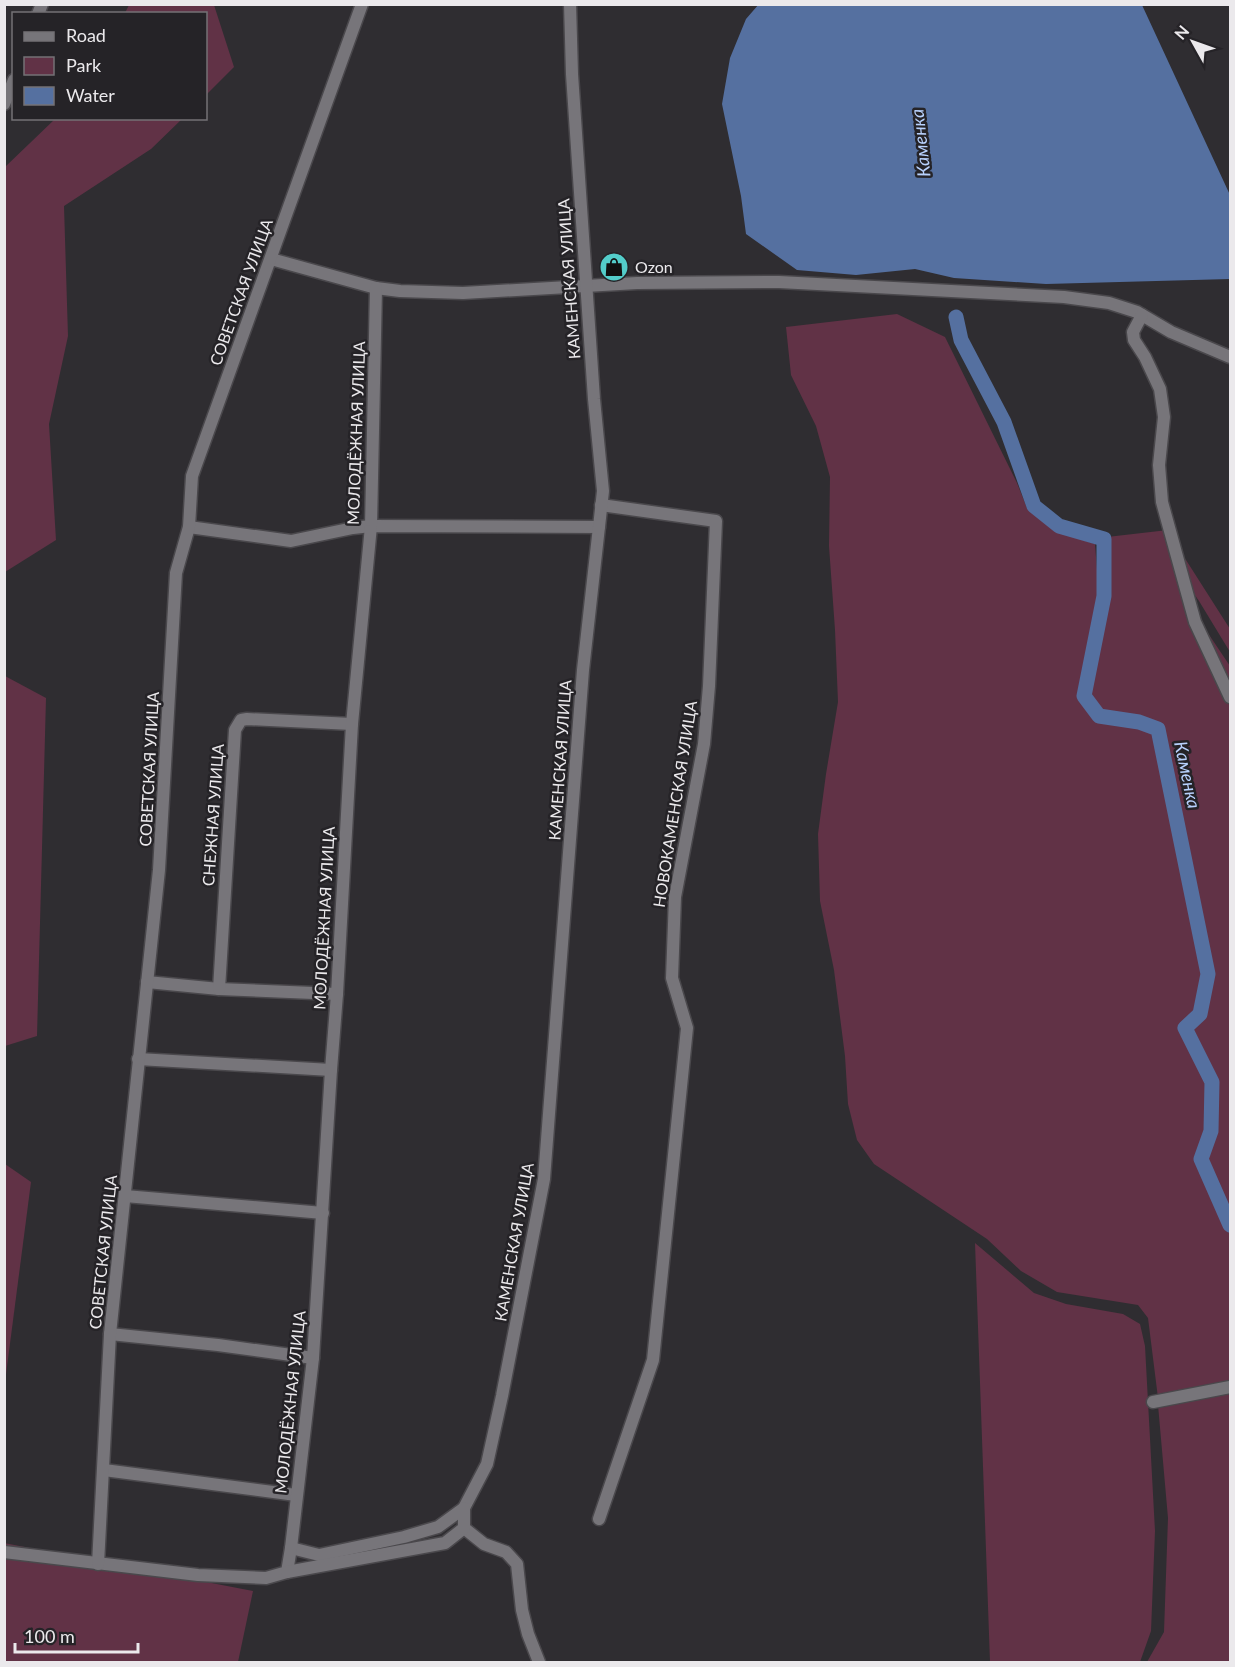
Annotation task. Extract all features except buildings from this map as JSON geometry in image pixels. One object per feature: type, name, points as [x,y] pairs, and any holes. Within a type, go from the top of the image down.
[{"type":"street","name":"СОВЕТСКАЯ УЛИЦА","points":[[98,1564],[110,1334],[159,870],[176,573],[189,528],[192,476],[362,4]]},
{"type":"street","name":"КАМЕНСКАЯ УЛИЦА","points":[[464,1508],[487,1464],[544,1179],[583,670],[603,491],[586,286],[572,74],[570,4]]},
{"type":"street","points":[[4,104],[12,85]]},
{"type":"street","points":[[271,259],[376,288],[400,291],[463,293],[637,283],[779,282],[1064,297],[1109,303],[1137,312],[1171,332],[1230,357]]},
{"type":"street","name":"МОЛОДЁЖНАЯ УЛИЦА","points":[[287,1572],[313,1358],[352,723],[371,526],[376,288]]},
{"type":"street","points":[[1142,315],[1133,332],[1134,340],[1160,389],[1164,417],[1159,465],[1162,502],[1195,622],[1230,697]]},
{"type":"street","name":"НОВОКАМЕНСКАЯ УЛИЦА","points":[[599,1519],[653,1360],[687,1028],[672,978],[675,897],[704,744],[709,686],[716,521],[601,506]]},
{"type":"street","points":[[189,528],[291,541],[371,526],[599,527]]},
{"type":"street","name":"СНЕЖНАЯ УЛИЦА","points":[[219,989],[235,730],[241,720],[247,719],[352,723]]},
{"type":"street","points":[[147,982],[219,989],[337,994]]},
{"type":"street","points":[[138,1059],[331,1070]]},
{"type":"street","points":[[125,1196],[323,1213]]},
{"type":"street","points":[[110,1334],[313,1358]]},
{"type":"street","points":[[1153,1402],[1230,1387]]},
{"type":"street","points":[[104,1470],[296,1496]]},
{"type":"street","points":[[464,1508],[464,1528]]},
{"type":"street","points":[[291,1548],[319,1555],[405,1537],[438,1527],[464,1508]]},
{"type":"street","points":[[4,1552],[198,1575],[266,1578],[287,1572],[445,1543],[464,1528]]},
{"type":"street","points":[[464,1528],[484,1544],[506,1552],[517,1564],[522,1610],[539,1662]]},
{"type":"green space","points":[[129,5],[214,5],[234,67],[207,94],[207,12],[126,12]]},
{"type":"green space","points":[[54,120],[181,120],[151,149],[64,206],[68,336],[49,424],[56,540],[5,572],[5,167]]},
{"type":"green space","points":[[897,314],[945,337],[1027,508],[1057,532],[1095,544],[1099,595],[1077,696],[1096,721],[1139,727],[1154,732],[1204,974],[1196,1011],[1180,1028],[1209,1081],[1209,1131],[1198,1158],[1230,1231],[1230,1383],[1158,1398],[1148,1318],[1138,1305],[1057,1292],[1021,1271],[987,1239],[874,1164],[857,1140],[848,1104],[845,1056],[834,970],[820,901],[818,834],[838,702],[829,546],[830,477],[816,426],[791,375],[786,327]]},
{"type":"green space","points":[[1168,530],[1172,549],[1186,560],[1230,629],[1230,652],[1182,577],[1177,579],[1179,590],[1230,666],[1230,1214],[1206,1159],[1217,1130],[1216,1083],[1190,1030],[1203,1016],[1213,976],[1161,728],[1143,717],[1102,711],[1089,694],[1109,593],[1107,537]]},
{"type":"green space","points":[[5,676],[46,698],[37,1036],[5,1046]]},
{"type":"green space","points":[[5,1164],[31,1182],[5,1382]]},
{"type":"green space","points":[[975,1243],[1034,1293],[1066,1304],[1123,1314],[1140,1324],[1145,1346],[1155,1531],[1151,1631],[1140,1662],[990,1662]]},
{"type":"green space","points":[[1230,1390],[1230,1662],[1147,1662],[1164,1632],[1168,1518],[1158,1405]]},
{"type":"green space","points":[[4,1543],[253,1591],[238,1662],[5,1662]]},
{"type":"water","points":[[759,4],[1142,5],[1230,195],[1230,279],[1046,284],[954,278],[915,269],[856,275],[797,270],[746,234],[741,196],[722,104],[730,58],[746,19]]},
{"type":"waterway","name":"Каменка","points":[[956,317],[961,340],[1004,422],[1034,506],[1059,526],[1104,539],[1104,596],[1084,696],[1099,716],[1139,722],[1158,729],[1208,974],[1200,1014],[1185,1028],[1212,1082],[1211,1131],[1201,1159],[1230,1225]]},
{"type":"place","name":"Ozon","points":[[614,267]]}]
